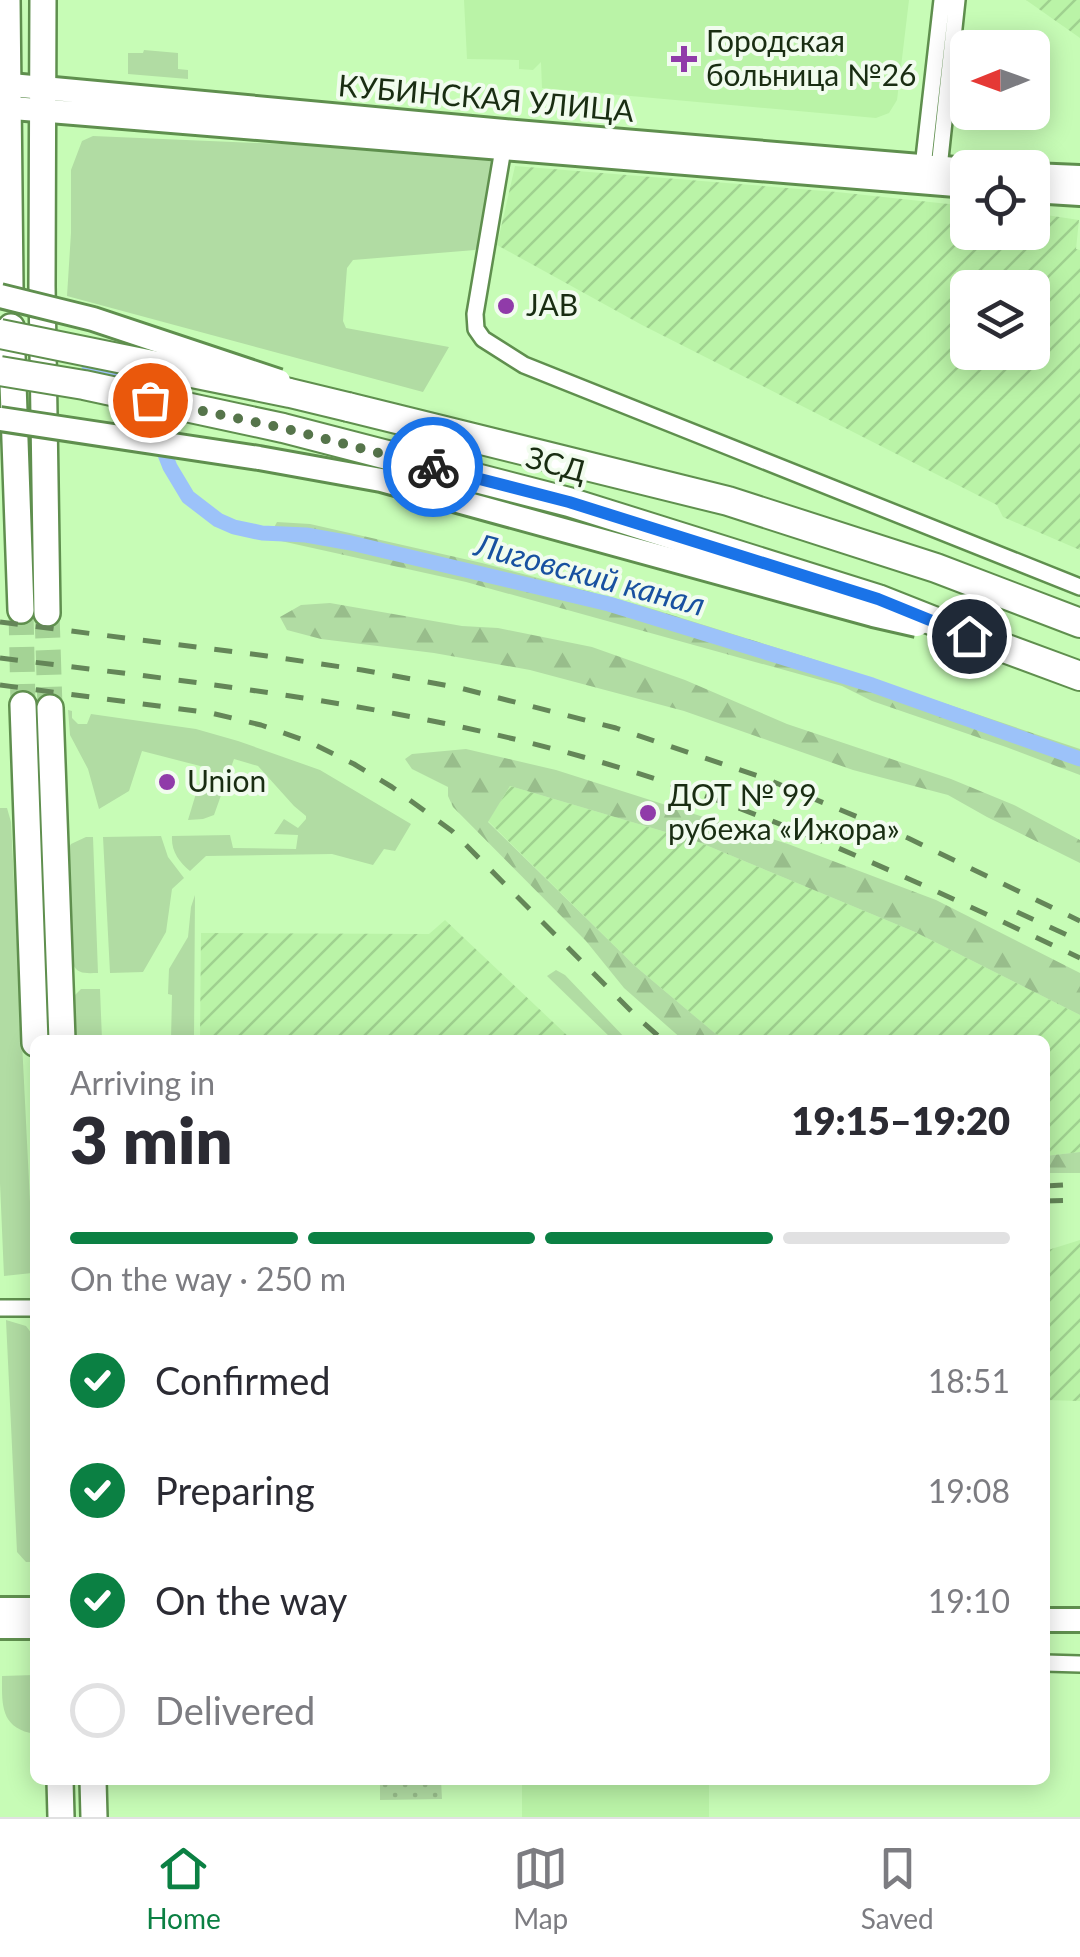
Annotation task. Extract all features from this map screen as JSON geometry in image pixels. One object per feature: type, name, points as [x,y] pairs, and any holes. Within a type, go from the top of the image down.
[{"type":"highway","name":"ЗСД","points":[[5,331],[348,407],[728,501],[936,568],[1080,623]]},
{"type":"highway","name":"ЗСД","points":[[0,371],[283,428],[569,502],[878,599],[1080,676]]},
{"type":"main road","points":[[8,0],[4,96],[5,292],[246,369],[348,407]]},
{"type":"main road","points":[[43,0],[47,613]]},
{"type":"main road","name":"КУБИНСКАЯ УЛИЦА","points":[[4,96],[504,131],[931,173],[950,180]]},
{"type":"main road","name":"КУБИНСКАЯ УЛИЦА","points":[[42,99],[502,149],[950,171]]},
{"type":"main road","points":[[1050,176],[1080,178]]},
{"type":"main road","points":[[1050,192],[1080,194]]},
{"type":"main road","points":[[0,371],[5,331]]},
{"type":"main road","points":[[5,331],[21,610]]},
{"type":"main road","points":[[0,420],[381,480],[873,615],[969,636]]},
{"type":"main road","points":[[23,705],[35,1035]]},
{"type":"main road","points":[[50,708],[62,1035]]},
{"type":"main road","points":[[1050,1604],[1080,1604]]},
{"type":"main road","points":[[0,1610],[30,1609]]},
{"type":"main road","points":[[1050,1620],[1080,1620]]},
{"type":"main road","points":[[0,1627],[30,1627]]},
{"type":"main road","points":[[60,1785],[60,1815]]},
{"type":"main road","points":[[93,1785],[94,1817]]},
{"type":"street","points":[[931,173],[942,0]]},
{"type":"street","points":[[931,173],[958,0]]},
{"type":"street","points":[[502,149],[475,314],[476,329],[483,339],[524,365],[1080,587]]},
{"type":"street","points":[[0,1308],[30,1308]]},
{"type":"street","points":[[1050,1663],[1080,1664]]},
{"type":"shaded area","name":"Городская больница №26","points":[[464,0],[909,0],[897,100],[889,113],[876,118],[542,88],[541,62],[533,70],[519,69],[519,60],[467,59]]},
{"type":"shaded area","points":[[1026,0],[1080,0],[1080,38]]},
{"type":"shaded area","points":[[515,166],[950,204],[950,250],[1050,250],[1050,216],[1079,220],[1076,249],[1080,250],[1080,550],[1003,517],[997,505],[642,325],[497,245]]},
{"type":"shaded area","points":[[510,786],[696,841],[915,932],[1080,1015],[1080,1152],[1050,1155],[1050,1035],[717,1035],[635,966],[488,821]]},
{"type":"shaded area","points":[[445,920],[567,1035],[200,1035],[201,933],[429,934]]},
{"type":"shaded area","points":[[1080,1240],[1080,1401],[1050,1400],[1050,1249]]},
{"type":"shaded area","points":[[522,1785],[709,1785],[709,1817],[522,1817]]},
{"type":"green space","points":[[128,53],[178,53],[178,69],[188,70],[188,79],[128,74]]},
{"type":"green space","points":[[93,136],[282,144],[283,138],[496,156],[480,243],[475,250],[353,260],[347,268],[343,321],[346,328],[449,347],[423,392],[67,296],[71,170],[82,141]]},
{"type":"green space","points":[[277,522],[310,524],[482,563],[643,606],[816,660],[1080,749],[1080,775],[872,701],[842,686],[466,582],[272,539]]},
{"type":"green space","points":[[330,603],[462,626],[498,628],[592,647],[685,680],[787,724],[951,779],[1014,805],[1080,840],[1080,863],[948,795],[853,770],[684,711],[530,670],[321,639],[287,630],[280,617],[301,605]]},
{"type":"green space","points":[[68,710],[78,724],[87,724],[91,714],[196,729],[238,741],[320,770],[411,824],[395,851],[384,849],[373,865],[332,854],[206,856],[190,871],[176,856],[172,836],[230,835],[233,848],[296,849],[298,835],[274,834],[284,819],[298,828],[306,816],[258,766],[234,759],[214,815],[188,820],[204,767],[142,751],[129,791],[99,809],[88,769],[70,735]]},
{"type":"green space","points":[[466,749],[556,770],[788,844],[936,900],[1080,973],[1080,1015],[915,932],[696,841],[510,786],[488,822],[635,966],[717,1035],[677,1035],[624,988],[586,941],[453,807],[448,787],[412,769],[405,759],[412,754]]},
{"type":"green space","points":[[0,808],[7,808],[11,822],[30,1202],[30,1273],[4,1276],[0,1183]]},
{"type":"green space","points":[[161,836],[168,857],[184,878],[172,889],[166,932],[143,972],[110,973],[103,837]]},
{"type":"green space","points":[[93,837],[98,973],[80,972],[73,964],[67,851],[71,844]]},
{"type":"green space","points":[[195,895],[194,1035],[171,1035],[169,969],[188,937]]},
{"type":"green space","points":[[556,970],[565,975],[622,1035],[608,1035],[547,976]]},
{"type":"green space","points":[[81,989],[100,989],[102,1035],[76,1035],[74,996]]},
{"type":"green space","points":[[1080,1152],[1080,1173],[1050,1173],[1050,1155]]},
{"type":"green space","points":[[6,1320],[26,1326],[30,1331],[30,1562],[17,1552]]},
{"type":"green space","points":[[30,1675],[30,1733],[15,1726],[5,1714],[2,1676]]},
{"type":"green space","points":[[380,1785],[441,1785],[442,1799],[380,1800]]},
{"type":"waterway","name":"Лиговский канал","points":[[89,366],[111,373],[155,429],[170,467],[188,497],[234,527],[351,543],[609,604],[872,685],[1080,759]]},
{"type":"tunnel","points":[[21,610],[23,705]]},
{"type":"tunnel","points":[[47,613],[50,708]]},
{"type":"railway","points":[[0,622],[362,670],[460,688],[616,728],[764,778],[908,838],[1080,921]]},
{"type":"railway","points":[[0,658],[380,711],[604,763],[786,827],[1080,958]]},
{"type":"railway","points":[[0,685],[211,713],[309,742],[354,764],[452,831],[657,1035]]},
{"type":"railway","points":[[1017,912],[1080,941]]},
{"type":"railway","points":[[1050,1186],[1080,1184]]},
{"type":"railway","points":[[1050,1201],[1080,1200]]},
{"type":"way so far","points":[[150,400],[283,428],[433,467]]},
{"type":"place","name":"Городская больница №26","points":[[684,59]]},
{"type":"place","name":"JAB","points":[[506,306]]},
{"type":"place","name":"Union","points":[[167,782]]},
{"type":"place","name":"ДОТ № 99 рубежа «Ижора»","points":[[648,813]]},
{"type":"route","points":[[433,467],[569,502],[878,599],[969,636]]}]
